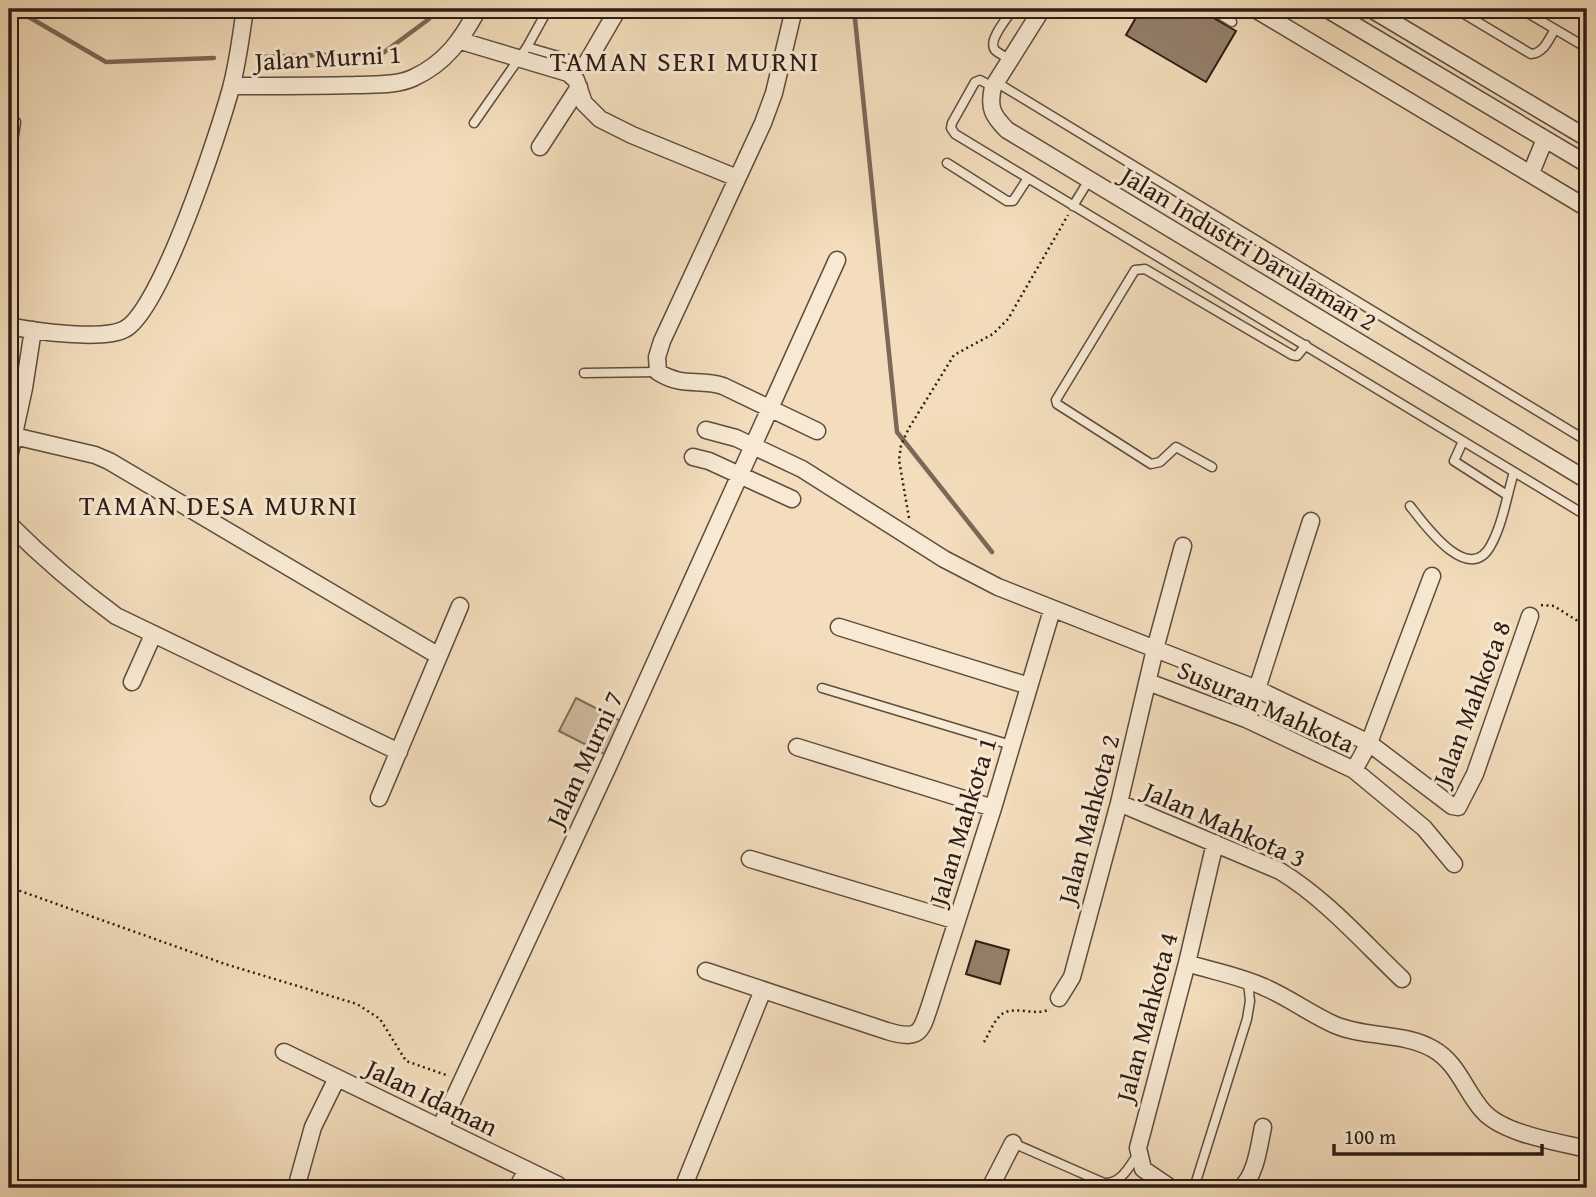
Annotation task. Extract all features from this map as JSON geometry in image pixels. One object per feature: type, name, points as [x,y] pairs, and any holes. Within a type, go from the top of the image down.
[{"type":"street","points":[[9,326],[100,334],[121,331],[133,325],[145,311],[197,192],[233,78],[245,9]]},
{"type":"street","name":"Jalan Murni 1","points":[[233,78],[397,83],[421,74],[461,41],[478,9]]},
{"type":"street","points":[[586,64],[618,9]]},
{"type":"street","points":[[794,9],[774,93],[657,357],[658,372],[677,381],[692,384],[712,383],[817,431]]},
{"type":"street","points":[[995,84],[1042,9]]},
{"type":"street","points":[[1255,9],[1587,208]]},
{"type":"street","points":[[1371,9],[1587,138]]},
{"type":"street","points":[[1332,10],[1587,164]]},
{"type":"street","points":[[461,41],[523,52],[568,73],[579,87],[584,103],[600,119],[737,178]]},
{"type":"street","name":"Jalan Industri Darulaman 2","points":[[995,84],[991,97],[994,116],[1007,130],[1587,480]]},
{"type":"street","points":[[540,147],[579,87]]},
{"type":"street","points":[[1531,173],[1545,139]]},
{"type":"street","name":"Jalan Murni 7","points":[[440,1128],[600,784],[837,260]]},
{"type":"street","points":[[9,457],[33,330]]},
{"type":"street","points":[[706,430],[753,445],[802,469],[944,559],[998,587],[1257,689],[1369,743]]},
{"type":"street","points":[[15,436],[109,460],[439,656]]},
{"type":"street","points":[[693,457],[709,461],[792,499]]},
{"type":"street","points":[[1257,689],[1311,521]]},
{"type":"street","points":[[9,524],[90,598],[116,616],[399,751]]},
{"type":"street","name":"Jalan Mahkota 2","points":[[1059,998],[1072,977],[1119,803],[1155,649],[1183,546]]},
{"type":"street","points":[[1354,770],[1369,743],[1432,576]]},
{"type":"street","points":[[379,798],[460,606]]},
{"type":"street","name":"Jalan Mahkota 1","points":[[764,990],[907,1037],[916,1034],[924,1024],[993,808],[1052,610]]},
{"type":"street","name":"Jalan Mahkota 8","points":[[1369,743],[1452,806],[1458,807],[1475,774],[1530,616]]},
{"type":"street","points":[[839,627],[1029,686]]},
{"type":"street","points":[[132,682],[153,635]]},
{"type":"street","name":"Susuran Mahkota","points":[[1148,682],[1246,719],[1354,770],[1424,828],[1454,864]]},
{"type":"street","points":[[797,747],[993,808]]},
{"type":"street","name":"Jalan Mahkota 3","points":[[1119,803],[1280,870],[1301,883],[1402,979]]},
{"type":"street","name":"Jalan Mahkota 4","points":[[1138,1154],[1139,1140],[1187,963],[1215,843]]},
{"type":"street","points":[[750,859],[957,921]]},
{"type":"street","points":[[1187,963],[1266,987],[1335,1025],[1409,1039],[1427,1046],[1446,1058],[1480,1109],[1496,1122],[1587,1149]]},
{"type":"street","points":[[683,1188],[755,1006],[764,990],[706,971]]},
{"type":"street","name":"Jalan Idaman","points":[[284,1052],[558,1185]]},
{"type":"street","points":[[296,1188],[313,1127],[337,1078]]},
{"type":"street","points":[[1241,1188],[1246,1184],[1252,1168],[1263,1127]]},
{"type":"street","points":[[990,1188],[1013,1143]]},
{"type":"street","points":[[1138,1154],[1143,1169],[1171,1188]]},
{"type":"street","points":[[517,1188],[527,1170]]},
{"type":"lane","points":[[474,123],[523,52],[548,9]]},
{"type":"lane","points":[[1010,60],[992,45],[1013,9]]},
{"type":"lane","points":[[1211,9],[1232,23]]},
{"type":"lane","points":[[1456,9],[1531,54],[1542,50],[1555,29]]},
{"type":"lane","points":[[1521,9],[1586,45]]},
{"type":"lane","points":[[523,52],[586,64]]},
{"type":"lane","points":[[1587,441],[995,84],[980,80],[975,82],[952,123],[953,131],[1073,206],[1587,516]]},
{"type":"lane","points":[[9,115],[16,122],[9,167]]},
{"type":"lane","points":[[947,163],[1007,201],[1017,198],[1028,178]]},
{"type":"lane","points":[[1073,206],[1089,180]]},
{"type":"lane","points":[[1212,467],[1176,447],[1160,462],[1151,464],[1057,404],[1056,400],[1135,270],[1145,269],[1292,355],[1297,356],[1306,345]]},
{"type":"lane","points":[[584,373],[658,372]]},
{"type":"lane","points":[[1463,441],[1454,461],[1507,495]]},
{"type":"lane","points":[[1410,506],[1439,541],[1461,556],[1480,558],[1493,542],[1514,471]]},
{"type":"lane","points":[[822,688],[1011,745]]},
{"type":"lane","points":[[1194,1188],[1247,1019],[1250,1002],[1248,982]]},
{"type":"lane","points":[[1013,1143],[1111,1184],[1119,1179],[1138,1154]]},
{"type":"path","points":[[912,539],[900,470],[901,445],[909,428],[954,355],[993,334],[1008,318],[1073,206]]},
{"type":"path","points":[[1553,606],[1587,627]]},
{"type":"path","points":[[9,887],[225,964],[357,1004],[380,1019],[399,1054],[406,1061],[462,1080]]},
{"type":"path","points":[[984,1042],[1002,1014],[1008,1011],[1041,1013],[1053,1007],[1059,998]]},
{"type":"shaded area","points":[[576,698],[621,721],[604,754],[559,731]]},
{"type":"building","points":[[1141,9],[1198,9],[1236,31],[1206,82],[1126,35]]},
{"type":"building","points":[[976,941],[1009,950],[1000,984],[966,974]]},
{"type":"waterway","points":[[15,9],[106,62],[214,58]]},
{"type":"waterway","points":[[259,57],[383,53],[429,19],[434,9]]},
{"type":"waterway","points":[[854,9],[897,432],[992,552]]},
{"type":"district","name":"TAMAN SERI MURNI","points":[[685,60]]},
{"type":"district","name":"TAMAN DESA MURNI","points":[[219,504]]}]
